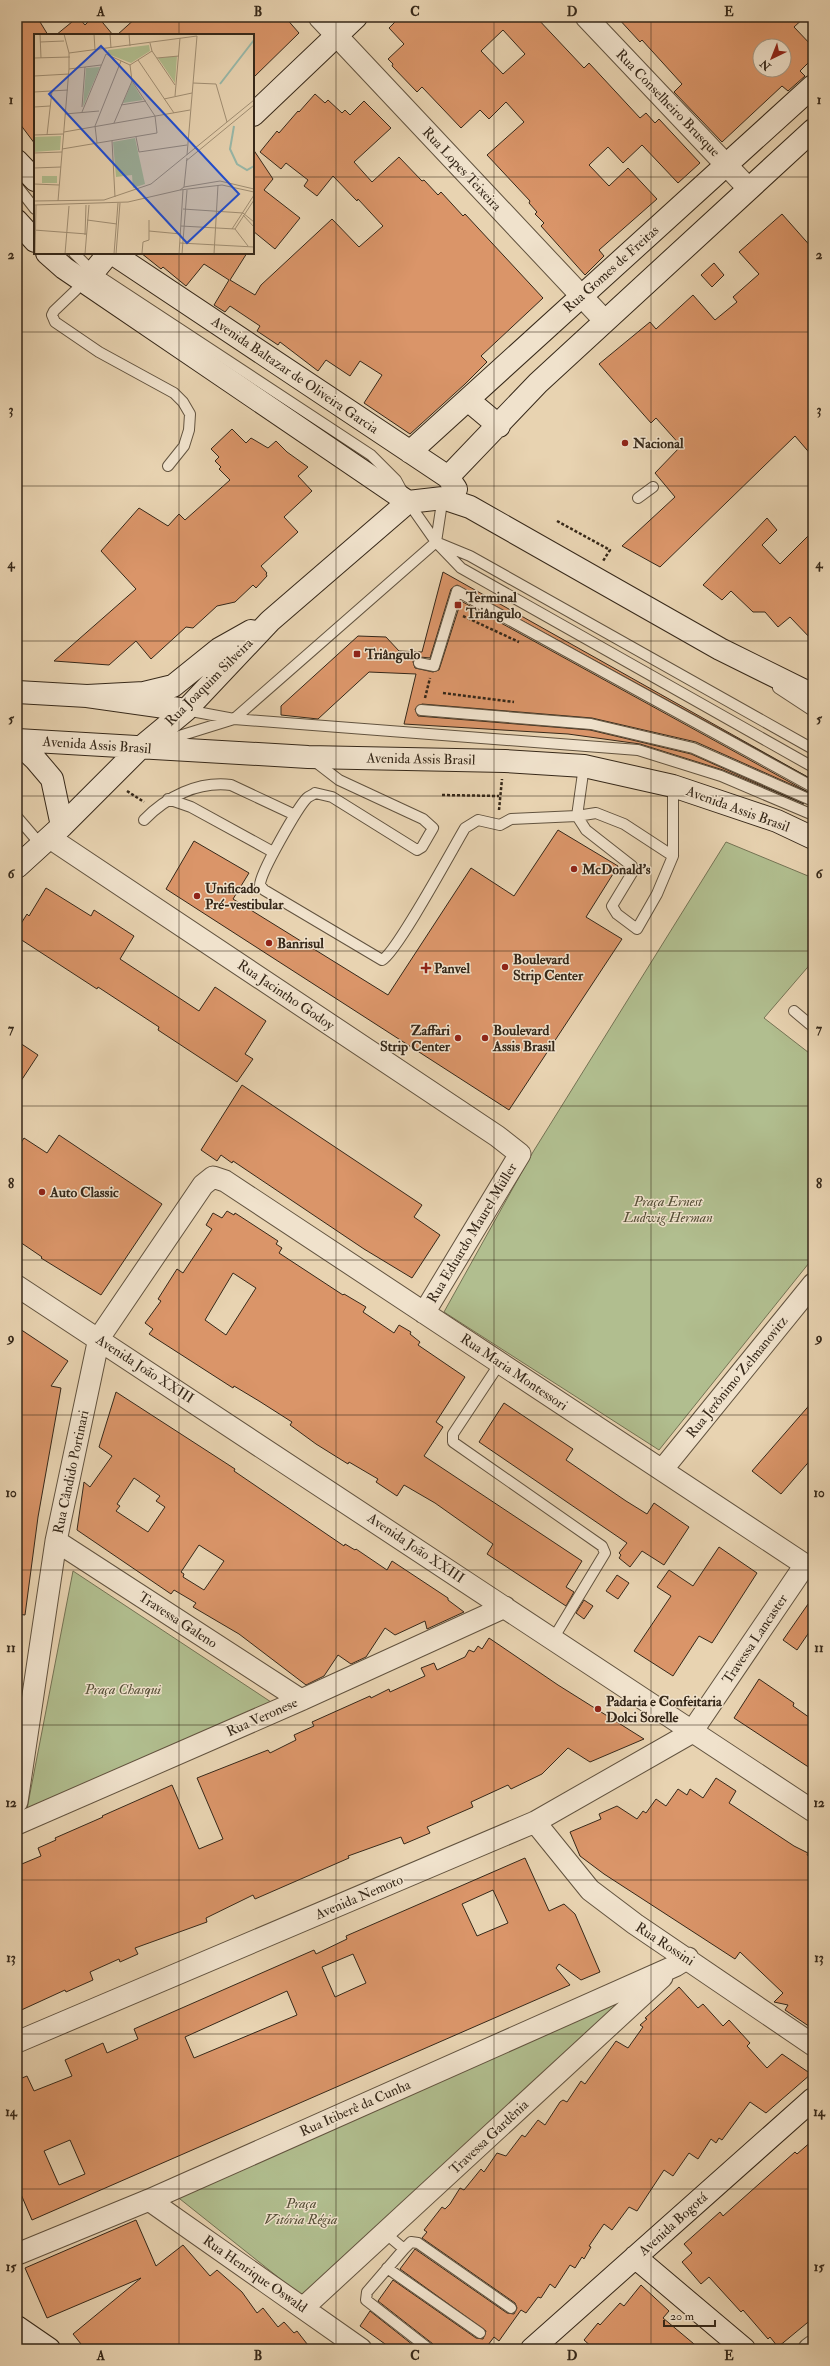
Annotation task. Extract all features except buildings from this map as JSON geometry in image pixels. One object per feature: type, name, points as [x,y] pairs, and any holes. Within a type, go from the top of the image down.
[{"type":"main road","points":[[254,114],[356,17]]},
{"type":"main road","name":"Rua Gomes de Freitas","points":[[410,452],[813,86]]},
{"type":"main road","points":[[48,254],[64,268],[408,502],[445,488],[538,383],[813,130]]},
{"type":"main road","points":[[17,161],[34,179]]},
{"type":"main road","points":[[17,221],[34,240]]},
{"type":"main road","points":[[85,281],[109,254]]},
{"type":"main road","name":"Avenida Baltazar de Oliveira Garcia","points":[[112,254],[410,452],[445,488],[470,507],[592,577]]},
{"type":"main road","points":[[472,396],[474,405],[499,426]]},
{"type":"main road","name":"Rua Joaquim Silveira","points":[[17,867],[51,836],[139,749],[186,710],[270,620],[408,502]]},
{"type":"main road","points":[[592,577],[720,649],[813,696]]},
{"type":"main road","points":[[87,696],[144,693],[173,686],[219,649],[270,620]]},
{"type":"main road","points":[[17,692],[87,696],[186,710]]},
{"type":"main road","points":[[17,741],[52,779],[51,836]]},
{"type":"main road","name":"Avenida Assis Brasil","points":[[17,741],[139,749],[308,756],[505,761],[584,766],[673,786],[777,822],[813,838]]},
{"type":"main road","name":"Avenida Bogotá","points":[[532,2349],[813,2099]]},
{"type":"main road","points":[[635,2257],[744,2349]]},
{"type":"main road","points":[[17,2327],[48,2349]]},
{"type":"street","name":"Rua Lopes Teixeira","points":[[319,17],[605,321]]},
{"type":"street","name":"Rua Conselheiro Brusque","points":[[586,17],[749,190]]},
{"type":"street","name":"Rua Jacintho Godoy","points":[[51,836],[497,1136],[520,1154]]},
{"type":"street","name":"Rua Eduardo Maurel Müller","points":[[424,1313],[520,1154]]},
{"type":"street","name":"Rua Maria Montessori","points":[[213,1177],[225,1181],[809,1568]]},
{"type":"street","name":"Rua Cândido Portinari","points":[[17,1802],[56,1541],[99,1338],[203,1185],[213,1177]]},
{"type":"street","name":"Rua Jerônimo Zelmanovitz","points":[[662,1470],[813,1284]]},
{"type":"street","name":"Avenida João XXIII","points":[[17,1286],[99,1338],[505,1607],[691,1733],[813,1811]]},
{"type":"street","name":"Travessa Galeno","points":[[56,1541],[301,1700]]},
{"type":"street","name":"Travessa Lancaster","points":[[691,1733],[809,1568]]},
{"type":"street","name":"Rua Veronese","points":[[17,1824],[301,1700],[505,1607]]},
{"type":"street","name":"Avenida Nemoto","points":[[17,2042],[535,1822],[691,1733]]},
{"type":"street","name":"Rua Rossini","points":[[535,1822],[590,1890],[635,1924],[681,1962],[813,2045]]},
{"type":"street","name":"Rua Itiberê da Cunha","points":[[18,2252],[149,2200],[681,1962]]},
{"type":"street","name":"Travessa Gardênia","points":[[303,2308],[681,1962]]},
{"type":"street","name":"Rua Henrique Oswald","points":[[149,2200],[360,2349]]},
{"type":"street","points":[[809,2349],[813,2346]]},
{"type":"lane","points":[[17,186],[34,208]]},
{"type":"lane","points":[[69,254],[85,281]]},
{"type":"lane","points":[[74,254],[85,281]]},
{"type":"lane","points":[[85,281],[54,311],[52,315],[55,322],[98,352],[174,393],[190,414],[189,430],[184,446],[168,466]]},
{"type":"lane","points":[[638,498],[653,486]]},
{"type":"lane","points":[[139,749],[234,719],[436,542],[445,488]]},
{"type":"lane","points":[[408,502],[436,542],[461,568],[813,767]]},
{"type":"lane","points":[[436,542],[470,556],[813,749]]},
{"type":"lane","points":[[419,663],[434,666],[457,591],[813,787]]},
{"type":"lane","points":[[720,649],[813,711]]},
{"type":"lane","points":[[186,710],[234,719],[638,750],[721,776],[813,815]]},
{"type":"lane","points":[[421,710],[591,724],[693,748],[813,801]]},
{"type":"lane","points":[[308,756],[339,780],[423,819],[433,828],[422,847],[417,850],[332,797],[322,793],[315,793],[308,798],[295,816],[273,852],[261,880],[262,888],[379,960],[382,960],[388,955],[424,899],[465,828],[471,822],[478,820],[500,824],[511,819],[577,816],[596,813],[617,822],[672,856]]},
{"type":"lane","points":[[584,766],[577,816],[586,830],[632,866],[632,873],[613,909],[637,930],[657,894],[672,856],[673,786]]},
{"type":"lane","points":[[144,820],[168,799],[207,784],[226,784],[267,800],[295,816]]},
{"type":"lane","points":[[168,799],[191,807],[273,852]]},
{"type":"lane","points":[[17,816],[51,836]]},
{"type":"lane","points":[[794,1011],[813,1027]]},
{"type":"lane","points":[[500,1363],[453,1434],[453,1442],[602,1546],[605,1553],[553,1639]]},
{"type":"lane","points":[[385,2232],[404,2249]]},
{"type":"lane","points":[[429,2349],[366,2300],[367,2292],[411,2242],[418,2243],[511,2308]]},
{"type":"lane","points":[[387,2268],[480,2333]]},
{"type":"path","points":[[557,521],[610,550],[592,577]]},
{"type":"path","points":[[421,710],[434,666]]},
{"type":"path","points":[[443,693],[514,703],[513,718]]},
{"type":"path","points":[[127,791],[155,809]]},
{"type":"path","points":[[442,795],[499,796]]},
{"type":"green space","name":"Praça Ernest Ludwig Herman","points":[[726,842],[813,878],[813,961],[764,1018],[813,1056],[813,1258],[659,1450],[444,1312],[533,1152]]},
{"type":"green space","name":"Praça Chasqui","points":[[73,1571],[271,1702],[27,1809]]},
{"type":"green space","name":"Praça Vitória Régia","points":[[639,1992],[303,2297],[175,2195]]},
{"type":"place","name":"Nacional","points":[[625,443]]},
{"type":"place","name":"Terminal Triângulo","points":[[458,605]]},
{"type":"place","name":"Triângulo","points":[[357,654]]},
{"type":"place","name":"McDonald's","points":[[574,869]]},
{"type":"place","name":"Unificado Pré-vestibular","points":[[197,896]]},
{"type":"place","name":"Banrisul","points":[[269,943]]},
{"type":"place","name":"Boulevard Strip Center","points":[[505,967]]},
{"type":"place","name":"Panvel","points":[[426,968]]},
{"type":"place","name":"Zaffari Strip Center","points":[[458,1038]]},
{"type":"place","name":"Boulevard Assis Brasil","points":[[485,1038]]},
{"type":"place","name":"Auto Classic","points":[[42,1192]]},
{"type":"place","name":"Padaria e Confeitaria Dolci Sorelle","points":[[598,1709]]}]
